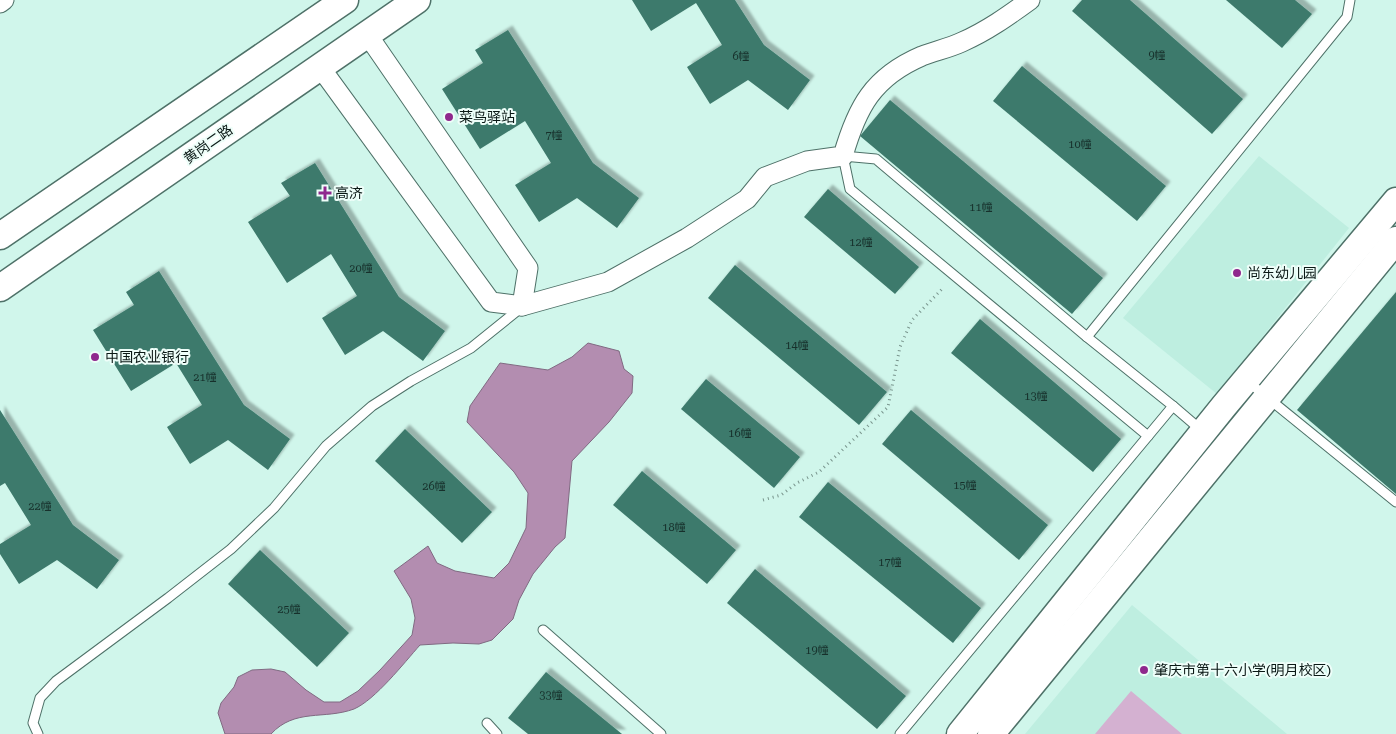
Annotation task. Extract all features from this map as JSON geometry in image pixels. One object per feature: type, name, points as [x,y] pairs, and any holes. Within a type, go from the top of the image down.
[{"type":"street","points":[[0,2],[4,0]]},
{"type":"street","points":[[0,236],[345,0]]},
{"type":"street","name":"黄岗二路","points":[[0,288],[417,0]]},
{"type":"street","points":[[320,67],[491,302],[522,306],[608,282],[687,238],[747,198],[764,177],[808,161],[843,156],[851,128],[866,98],[890,73],[921,57],[962,42],[1000,22],[1030,0]]},
{"type":"street","points":[[367,34],[528,268],[522,306]]},
{"type":"street","points":[[960,734],[1246,380],[1396,201]]},
{"type":"street","points":[[991,734],[1396,240]]},
{"type":"lane","points":[[1087,337],[1347,17],[1350,0]]},
{"type":"lane","points":[[1148,436],[850,189],[843,156],[876,159],[1087,337],[1204,432]]},
{"type":"lane","points":[[38,734],[33,723],[40,698],[56,681],[168,598],[230,549],[274,508],[326,446],[372,406],[411,381],[471,348],[522,306]]},
{"type":"lane","points":[[1246,380],[1396,502]]},
{"type":"lane","points":[[900,734],[1173,406]]},
{"type":"lane","points":[[543,630],[662,734]]},
{"type":"lane","points":[[487,723],[497,734]]},
{"type":"path","points":[[763,500],[781,495],[797,483],[819,472],[888,407],[900,347],[912,320],[955,276]]},
{"type":"shaded area","name":"尚东幼儿园","points":[[1259,156],[1349,228],[1217,394],[1123,318]]},
{"type":"shaded area","points":[[588,343],[619,351],[624,369],[633,376],[632,393],[609,422],[572,461],[565,538],[533,574],[519,600],[513,619],[492,640],[479,644],[420,645],[380,690],[354,709],[290,721],[280,726],[271,734],[225,734],[218,713],[221,703],[234,687],[238,677],[252,670],[271,669],[285,672],[324,702],[340,702],[358,691],[412,635],[415,618],[411,599],[394,571],[428,546],[437,563],[455,571],[494,578],[509,563],[526,528],[528,493],[514,472],[467,422],[470,406],[500,363],[548,370],[572,357]]},
{"type":"shaded area","name":"肇庆市第十六小学(明月校区)","points":[[1132,605],[1287,734],[1025,734]]},
{"type":"shaded area","points":[[1131,691],[1182,734],[1095,734]]},
{"type":"building","points":[[632,0],[735,0],[764,45],[810,80],[788,110],[748,80],[710,104],[687,67],[722,45],[696,3],[651,31]]},
{"type":"building","points":[[1082,0],[1130,0],[1243,99],[1212,134],[1072,11]]},
{"type":"building","points":[[1226,0],[1295,0],[1312,14],[1282,48]]},
{"type":"building","points":[[508,30],[593,163],[639,198],[617,228],[577,198],[539,222],[515,185],[551,163],[525,121],[480,149],[442,89],[483,63],[475,50]]},
{"type":"building","points":[[1022,66],[1166,186],[1137,221],[993,101]]},
{"type":"building","points":[[890,100],[1103,278],[1072,314],[860,136]]},
{"type":"building","points":[[315,163],[399,297],[445,331],[423,361],[383,331],[345,355],[322,318],[357,296],[331,254],[287,283],[248,222],[290,196],[281,183]]},
{"type":"building","points":[[828,189],[919,267],[895,294],[804,217]]},
{"type":"building","points":[[735,265],[887,392],[859,425],[708,298]]},
{"type":"building","points":[[159,271],[244,405],[290,439],[268,470],[228,440],[190,464],[167,427],[202,405],[176,363],[131,391],[93,330],[134,305],[126,292]]},
{"type":"building","points":[[1396,292],[1396,494],[1297,410]]},
{"type":"building","points":[[980,319],[1121,439],[1093,472],[951,353]]},
{"type":"building","points":[[706,379],[800,457],[774,488],[681,409]]},
{"type":"building","points":[[0,410],[73,525],[119,560],[97,589],[57,560],[19,584],[0,554],[0,544],[31,525],[5,483],[0,486]]},
{"type":"building","points":[[911,410],[1048,525],[1019,560],[882,444]]},
{"type":"building","points":[[405,429],[492,512],[462,543],[375,461]]},
{"type":"building","points":[[642,471],[736,550],[707,584],[613,505]]},
{"type":"building","points":[[828,482],[981,608],[953,643],[799,517]]},
{"type":"building","points":[[260,550],[349,633],[317,667],[228,584]]},
{"type":"building","points":[[755,569],[906,696],[877,729],[727,603]]},
{"type":"building","points":[[546,672],[622,734],[528,734],[508,718]]},
{"type":"place","name":"菜鸟驿站","points":[[449,117]]},
{"type":"place","name":"高济","points":[[325,193]]},
{"type":"place","name":"尚东幼儿园","points":[[1237,273]]},
{"type":"place","name":"中国农业银行","points":[[95,357]]},
{"type":"place","name":"肇庆市第十六小学(明月校区)","points":[[1144,670]]}]
